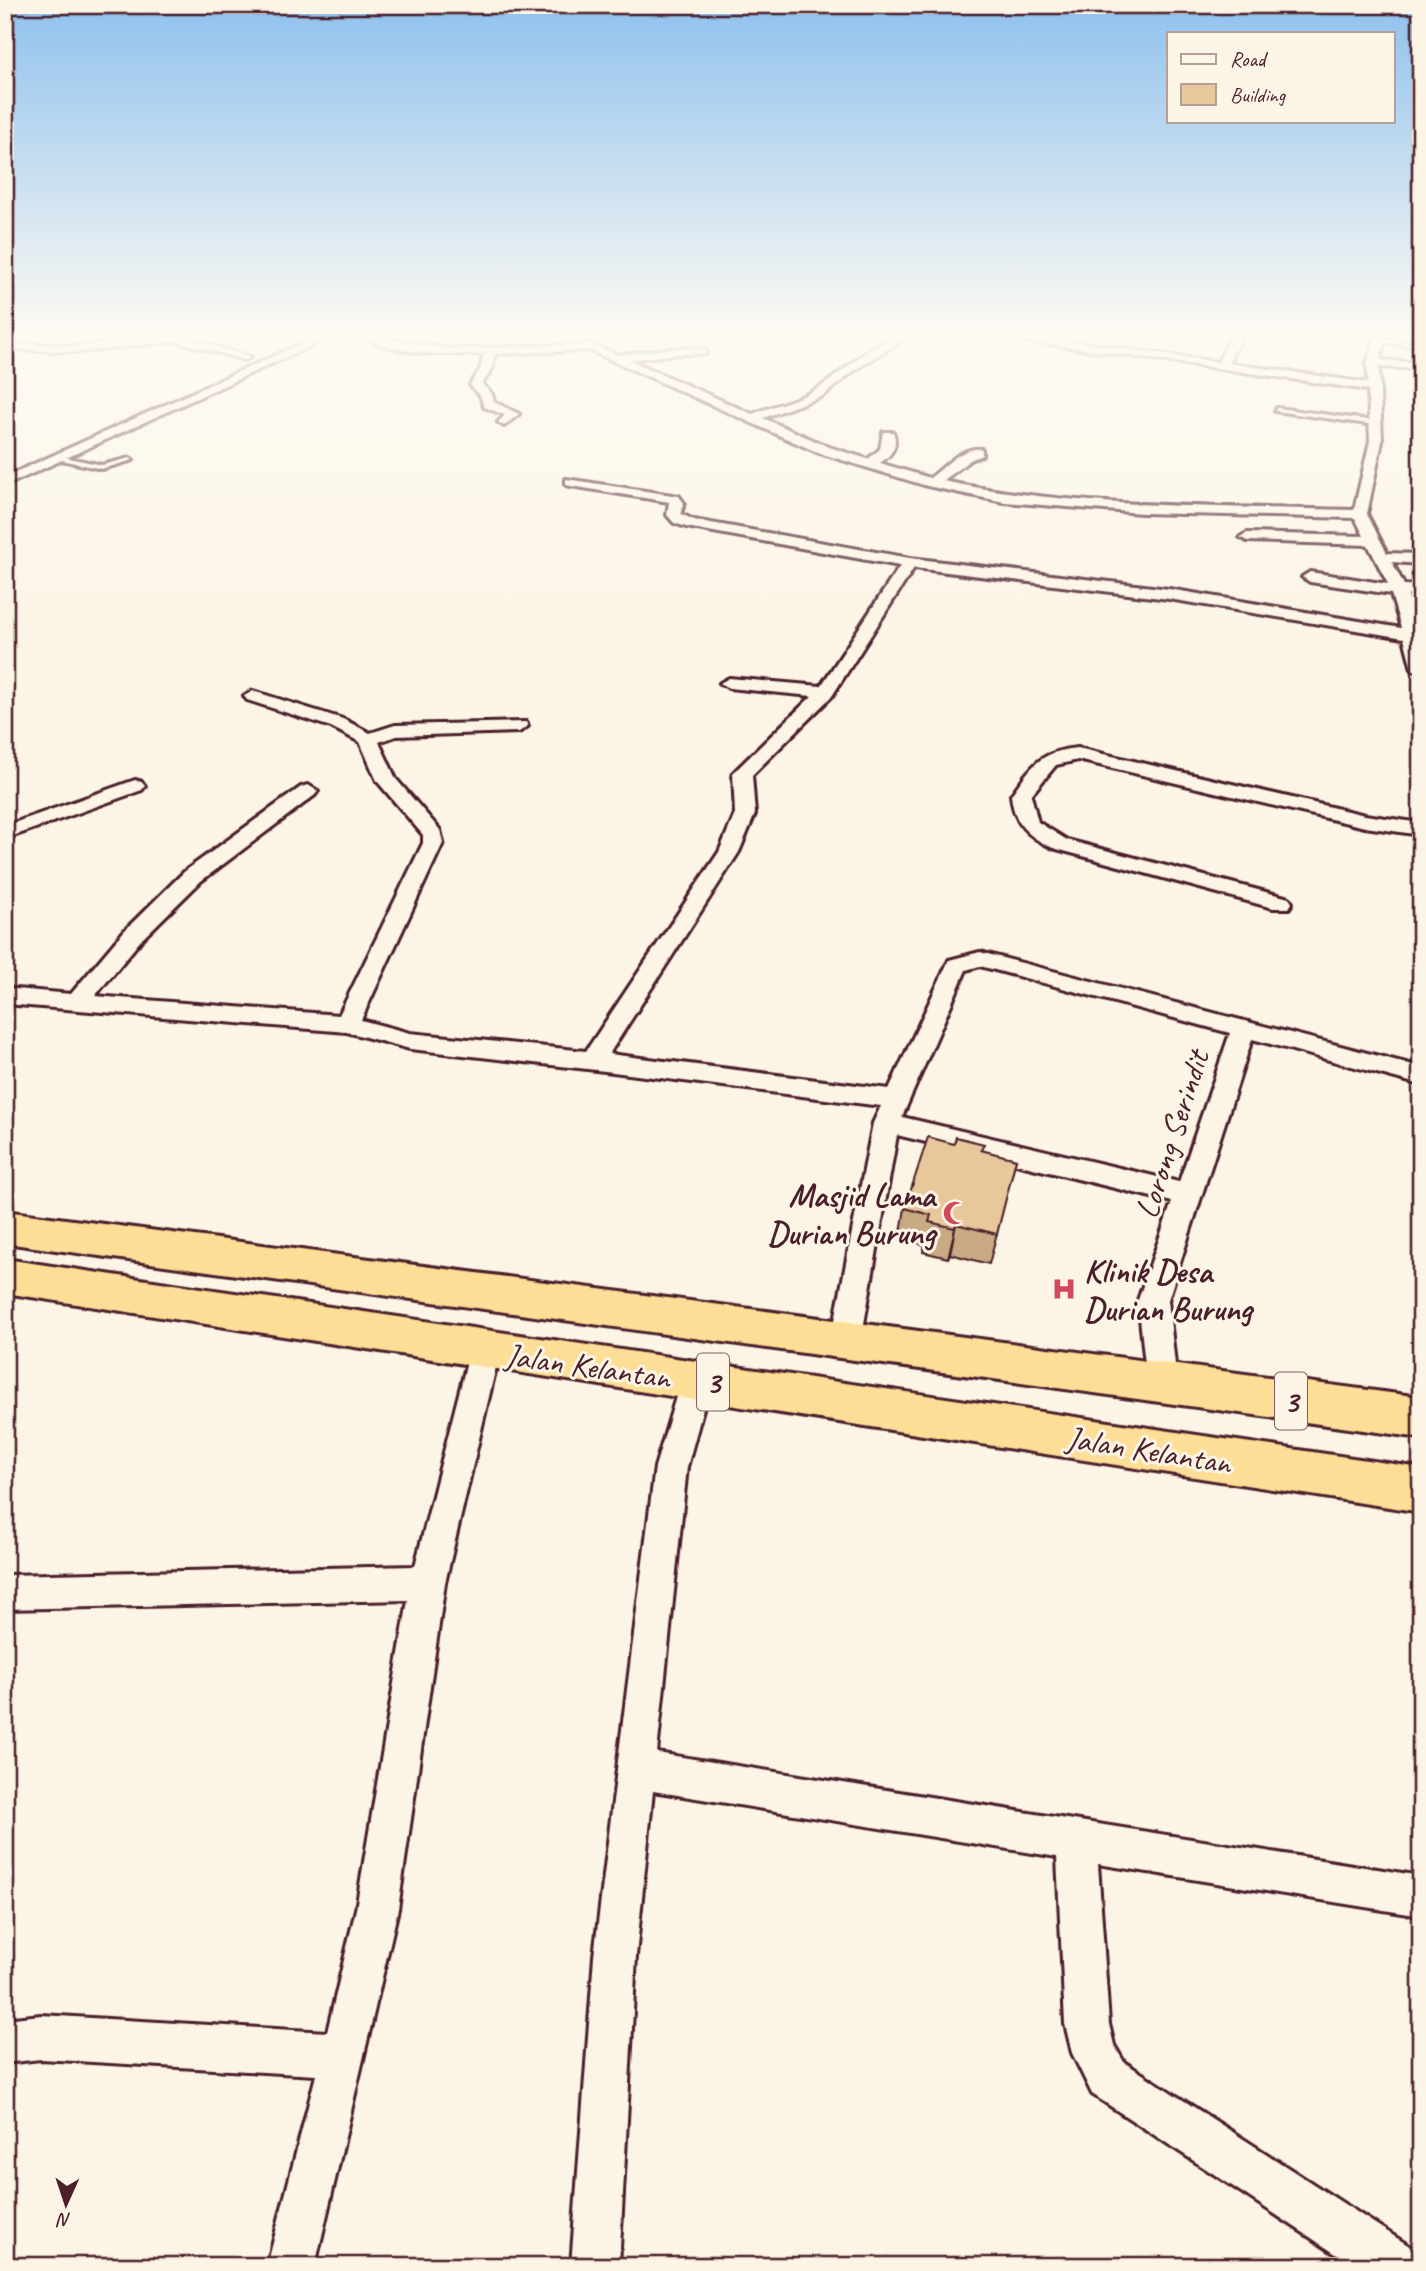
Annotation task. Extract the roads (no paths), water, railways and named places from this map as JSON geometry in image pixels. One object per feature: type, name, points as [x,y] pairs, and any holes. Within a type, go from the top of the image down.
[{"type":"highway","name":"Jalan Kelantan","points":[[5,1227],[1421,1418]]},
{"type":"highway","name":"Jalan Kelantan","points":[[5,1276],[1421,1490]]},
{"type":"street","points":[[5,482],[94,442]]},
{"type":"street","points":[[805,442],[932,483],[1004,498],[1142,509],[1360,514]]},
{"type":"street","points":[[869,464],[888,449],[890,442]]},
{"type":"street","points":[[1376,442],[1360,514],[1398,589],[1421,669]]},
{"type":"street","points":[[932,483],[964,456],[977,452]]},
{"type":"street","points":[[39,454],[59,458]]},
{"type":"street","points":[[571,482],[674,499],[677,503],[674,515],[691,524],[910,563],[1169,594],[1358,628],[1411,634]]},
{"type":"street","points":[[1247,537],[1374,541]]},
{"type":"street","points":[[1382,557],[1421,559]]},
{"type":"street","points":[[592,1061],[729,852],[746,807],[740,784],[743,773],[826,692],[895,582],[910,563]]},
{"type":"street","points":[[1310,577],[1421,592]]},
{"type":"street","points":[[729,683],[826,692]]},
{"type":"street","points":[[253,696],[337,723],[368,739],[387,781],[433,834],[433,843],[347,1024]]},
{"type":"street","points":[[368,739],[394,731],[519,726]]},
{"type":"street","points":[[1281,903],[1060,844],[1037,833],[1023,818],[1021,795],[1046,760],[1059,754],[1078,754],[1365,821],[1421,829]]},
{"type":"street","points":[[5,832],[135,786]]},
{"type":"street","points":[[77,1002],[133,935],[193,876],[308,791]]},
{"type":"street","points":[[846,1341],[892,1111],[957,965],[980,959],[1421,1076]]},
{"type":"street","points":[[5,996],[347,1024],[410,1041],[592,1061],[892,1111],[1188,1195]]},
{"type":"street","name":"Lorong Serindit","points":[[1162,1383],[1153,1300],[1243,1030]]},
{"type":"street","points":[[291,2266],[377,1909],[428,1583],[485,1350]]},
{"type":"street","points":[[595,2266],[615,1956],[636,1769],[671,1467],[696,1380]]},
{"type":"street","points":[[5,1592],[428,1583]]},
{"type":"street","points":[[636,1769],[1421,1896]]},
{"type":"street","points":[[1076,1840],[1087,2024],[1094,2053],[1108,2078],[1397,2266]]},
{"type":"street","points":[[5,2041],[41,2037],[343,2055]]},
{"type":"lane","points":[[59,458],[102,467],[130,460]]},
{"type":"place","name":"Masjid Lama Durian Burung","points":[[955,1213]]},
{"type":"place","name":"Klinik Desa Durian Burung","points":[[1064,1289]]}]
